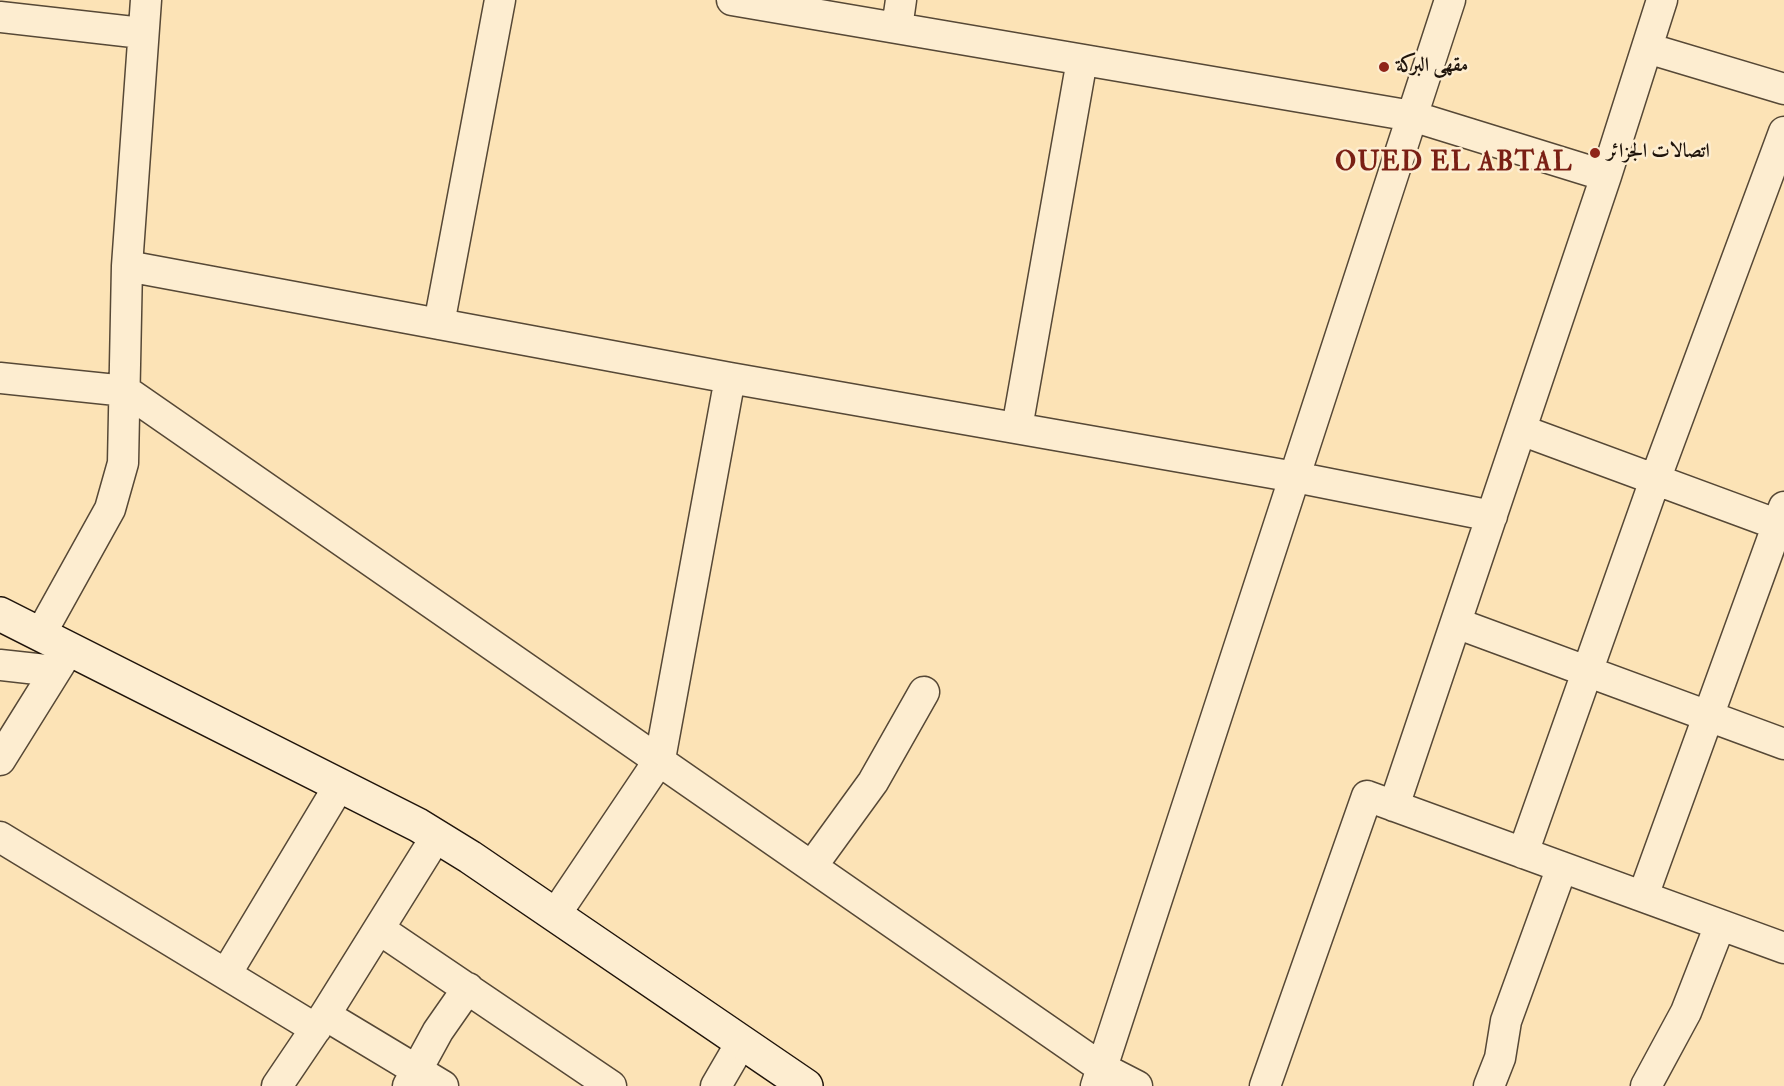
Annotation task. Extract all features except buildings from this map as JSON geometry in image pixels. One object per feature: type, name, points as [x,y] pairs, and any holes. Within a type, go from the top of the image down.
[{"type":"street","points":[[0,760],[54,652],[118,489],[123,462],[126,391],[127,266],[146,0]]},
{"type":"street","points":[[440,324],[500,0]]},
{"type":"street","points":[[732,0],[899,14],[1082,60],[1412,116],[1606,176]]},
{"type":"street","points":[[1099,1077],[1450,0]]},
{"type":"street","points":[[1394,806],[1606,176],[1662,0]]},
{"type":"street","points":[[0,17],[142,33]]},
{"type":"street","points":[[1647,48],[1784,89]]},
{"type":"street","points":[[1017,428],[1082,60]]},
{"type":"street","points":[[1523,853],[1655,480],[1784,132]]},
{"type":"street","points":[[127,266],[730,378],[1295,477],[1492,516]]},
{"type":"street","points":[[0,378],[126,391],[812,866],[1099,1077],[1137,1086]]},
{"type":"street","points":[[555,915],[660,759],[730,378]]},
{"type":"street","points":[[1521,430],[1655,480],[1782,520],[1643,896]]},
{"type":"street","points":[[0,614],[54,652],[339,786],[436,837],[806,1086]]},
{"type":"street","points":[[1456,623],[1784,744]]},
{"type":"street","points":[[0,665],[54,652]]},
{"type":"street","points":[[812,866],[873,782],[924,692]]},
{"type":"street","points":[[226,974],[339,786]]},
{"type":"street","points":[[1265,1086],[1367,796],[1784,948]]},
{"type":"street","points":[[0,837],[226,974],[321,1022],[412,1078],[443,1086]]},
{"type":"street","points":[[277,1086],[321,1022],[436,837]]},
{"type":"street","points":[[1489,1086],[1500,1058],[1506,1021],[1562,867]]},
{"type":"street","points":[[1646,1086],[1686,1012],[1720,924]]},
{"type":"street","points":[[379,929],[611,1086]]},
{"type":"street","points":[[412,1078],[438,1031],[468,988]]},
{"type":"street","points":[[716,1086],[741,1042]]},
{"type":"place","name":"مقهى البركة","points":[[1384,67]]},
{"type":"place","name":"اتصالات الجزائر","points":[[1595,153]]},
{"type":"district","name":"OUED EL ABTAL","points":[[1454,164]]}]
